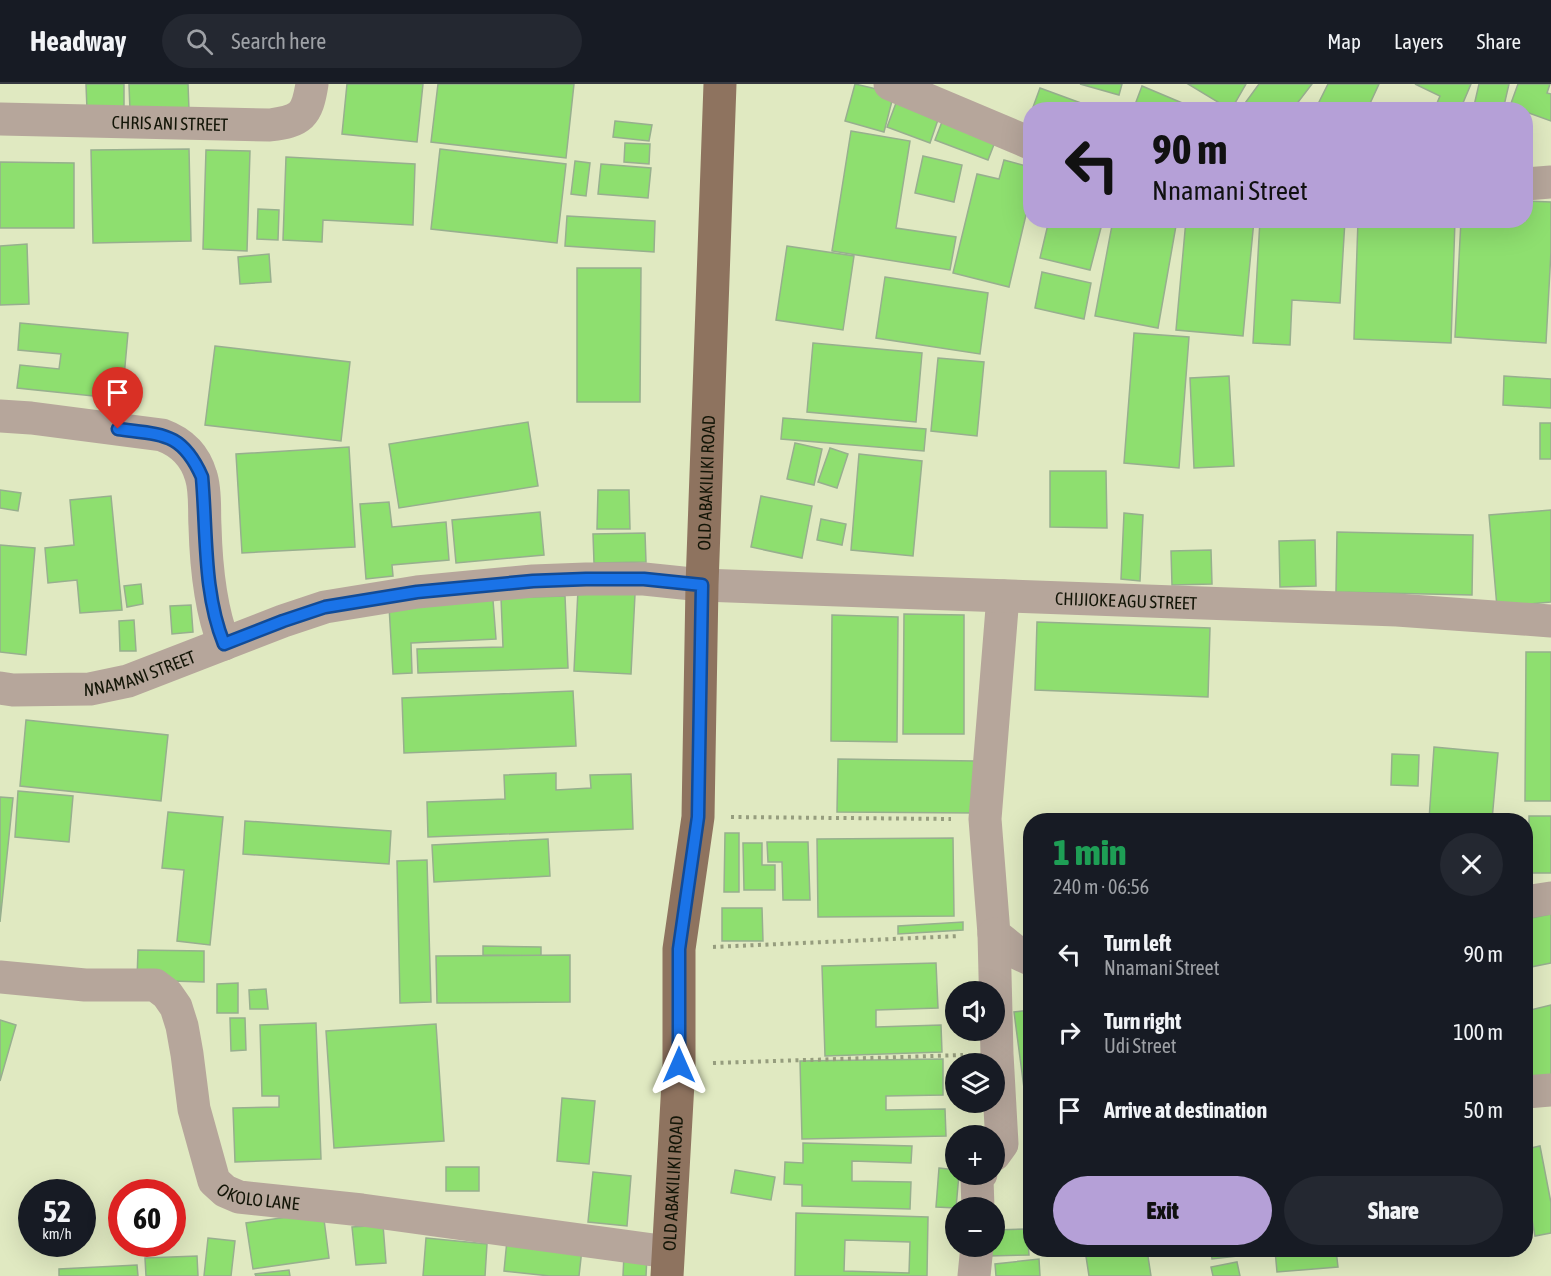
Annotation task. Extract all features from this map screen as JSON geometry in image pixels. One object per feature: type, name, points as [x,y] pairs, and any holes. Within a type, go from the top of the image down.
[{"type":"main road","name":"OLD ABAKILIKI ROAD","points":[[668,1264],[679,1065],[679,949],[698,817],[702,585],[720,84]]},
{"type":"street","name":"CHRIS ANI STREET","points":[[0,119],[270,125],[291,122],[301,117],[308,107],[312,84]]},
{"type":"street","points":[[890,84],[1023,140]]},
{"type":"street","points":[[1533,183],[1551,182]]},
{"type":"street","points":[[0,416],[162,435],[176,440],[188,451],[202,477],[209,579],[219,632],[224,644]]},
{"type":"street","name":"NNAMANI STREET","points":[[0,688],[13,690],[90,689],[145,676],[283,621],[325,607],[417,592],[533,581],[586,579],[644,579],[702,585]]},
{"type":"street","name":"CHIJIOKE AGU STREET","points":[[702,585],[1397,610],[1551,621]]},
{"type":"street","points":[[997,1053],[994,934],[985,819],[1003,596]]},
{"type":"street","points":[[1533,901],[1551,898]]},
{"type":"street","points":[[994,934],[1023,956]]},
{"type":"street","name":"OKOLO LANE","points":[[0,977],[86,985],[155,986],[167,994],[176,1007],[182,1026],[194,1109],[214,1181],[225,1191],[239,1197],[362,1210],[668,1264]]},
{"type":"street","points":[[1533,1091],[1551,1090]]},
{"type":"street","points":[[1005,1113],[1009,1147]]},
{"type":"street","points":[[974,1276],[976,1257]]},
{"type":"path","points":[[698,817],[985,819]]},
{"type":"path","points":[[679,949],[994,934]]},
{"type":"path","points":[[679,1065],[945,1055]]},
{"type":"building","points":[[86,84],[124,84],[124,110],[87,110]]},
{"type":"building","points":[[129,84],[188,84],[189,110],[130,111]]},
{"type":"building","points":[[347,84],[423,84],[417,142],[342,134]]},
{"type":"building","points":[[438,84],[574,84],[566,158],[431,142]]},
{"type":"building","points":[[855,84],[894,93],[884,132],[845,121]]},
{"type":"building","points":[[1080,84],[1122,84],[1119,95]]},
{"type":"building","points":[[1188,84],[1246,84],[1236,102],[1218,102]]},
{"type":"building","points":[[1259,84],[1312,84],[1298,102],[1246,102]]},
{"type":"building","points":[[1328,84],[1379,84],[1371,102],[1319,102]]},
{"type":"building","points":[[1415,84],[1471,84],[1463,102],[1437,102],[1440,96]]},
{"type":"building","points":[[1479,84],[1509,84],[1505,102],[1475,102]]},
{"type":"building","points":[[1518,84],[1550,84],[1547,93],[1551,94],[1551,121],[1533,115],[1533,102],[1511,102]]},
{"type":"building","points":[[1142,86],[1180,102],[1136,102]]},
{"type":"building","points":[[1040,88],[1078,102],[1035,102]]},
{"type":"building","points":[[899,95],[941,111],[930,143],[887,127]]},
{"type":"building","points":[[945,114],[998,134],[988,160],[935,140]]},
{"type":"building","points":[[615,121],[652,125],[649,141],[613,137]]},
{"type":"building","points":[[851,131],[910,141],[896,228],[956,237],[950,270],[832,251]]},
{"type":"building","points":[[625,143],[650,144],[649,164],[624,162]]},
{"type":"building","points":[[189,149],[191,241],[93,243],[91,150]]},
{"type":"building","points":[[440,149],[566,164],[557,243],[431,229]]},
{"type":"building","points":[[206,150],[250,151],[247,251],[203,249]]},
{"type":"building","points":[[923,156],[962,165],[954,202],[915,193]]},
{"type":"building","points":[[286,157],[415,164],[413,225],[323,220],[322,242],[283,240]]},
{"type":"building","points":[[1004,160],[1023,165],[1023,228],[1009,287],[953,273],[977,174],[999,179]]},
{"type":"building","points":[[575,161],[590,163],[586,196],[571,194]]},
{"type":"building","points":[[0,162],[74,163],[74,228],[0,228]]},
{"type":"building","points":[[601,164],[651,168],[648,198],[598,194]]},
{"type":"building","points":[[1533,201],[1551,202],[1546,343],[1455,337],[1461,228],[1533,228]]},
{"type":"building","points":[[258,209],[279,210],[278,240],[257,239]]},
{"type":"building","points":[[567,216],[655,221],[654,252],[565,246]]},
{"type":"building","points":[[1047,228],[1101,228],[1090,270],[1040,258]]},
{"type":"building","points":[[1112,228],[1176,228],[1158,328],[1095,316]]},
{"type":"building","points":[[1185,228],[1253,228],[1243,336],[1176,330]]},
{"type":"building","points":[[1260,228],[1345,228],[1340,303],[1292,300],[1290,345],[1253,343]]},
{"type":"building","points":[[1358,228],[1455,228],[1451,343],[1354,339]]},
{"type":"building","points":[[27,244],[29,304],[0,305],[0,246]]},
{"type":"building","points":[[787,246],[854,256],[843,330],[776,320]]},
{"type":"building","points":[[269,254],[271,282],[240,284],[238,257]]},
{"type":"building","points":[[577,268],[641,268],[640,402],[577,402]]},
{"type":"building","points":[[1042,272],[1091,283],[1084,319],[1035,308]]},
{"type":"building","points":[[885,277],[988,293],[980,354],[876,338]]},
{"type":"building","points":[[20,323],[128,333],[122,399],[17,388],[20,365],[59,369],[61,354],[18,350]]},
{"type":"building","points":[[1134,333],[1189,337],[1179,468],[1124,463]]},
{"type":"building","points":[[813,343],[922,353],[916,422],[807,412]]},
{"type":"building","points":[[215,346],[350,362],[341,441],[205,425]]},
{"type":"building","points":[[938,358],[984,362],[977,436],[931,431]]},
{"type":"building","points":[[1229,376],[1234,466],[1194,468],[1190,378]]},
{"type":"building","points":[[1504,376],[1551,379],[1551,408],[1503,405]]},
{"type":"building","points":[[783,418],[926,429],[924,451],[781,439]]},
{"type":"building","points":[[528,422],[538,486],[399,508],[389,444]]},
{"type":"building","points":[[1540,423],[1551,423],[1551,459],[1540,459]]},
{"type":"building","points":[[795,443],[822,449],[814,485],[787,479]]},
{"type":"building","points":[[349,447],[355,547],[242,553],[236,454]]},
{"type":"building","points":[[830,448],[848,454],[837,488],[818,482]]},
{"type":"building","points":[[859,454],[922,461],[913,556],[851,550]]},
{"type":"building","points":[[1050,471],[1106,471],[1107,528],[1050,527]]},
{"type":"building","points":[[0,490],[21,493],[18,511],[0,508]]},
{"type":"building","points":[[598,490],[629,490],[630,529],[597,529]]},
{"type":"building","points":[[111,496],[122,610],[80,613],[77,580],[48,583],[45,548],[74,545],[70,500]]},
{"type":"building","points":[[761,496],[812,506],[802,558],[751,547]]},
{"type":"building","points":[[389,502],[392,527],[446,522],[449,560],[392,565],[393,576],[366,579],[360,504]]},
{"type":"building","points":[[1551,510],[1551,602],[1497,607],[1489,515]]},
{"type":"building","points":[[540,512],[544,555],[456,563],[452,520]]},
{"type":"building","points":[[1124,513],[1143,515],[1140,581],[1121,579]]},
{"type":"building","points":[[821,519],[846,524],[842,545],[817,540]]},
{"type":"building","points":[[1337,532],[1473,535],[1472,595],[1336,592]]},
{"type":"building","points":[[645,533],[646,562],[594,563],[593,534]]},
{"type":"building","points":[[1315,540],[1316,586],[1280,587],[1279,541]]},
{"type":"building","points":[[0,545],[35,548],[26,655],[0,652]]},
{"type":"building","points":[[1211,550],[1212,584],[1172,585],[1171,551]]},
{"type":"building","points":[[141,584],[143,604],[127,607],[124,586]]},
{"type":"building","points":[[578,590],[635,594],[631,674],[574,671]]},
{"type":"building","points":[[565,596],[568,668],[418,673],[417,649],[503,647],[501,598]]},
{"type":"building","points":[[493,600],[496,639],[411,643],[412,673],[393,674],[389,606]]},
{"type":"building","points":[[191,605],[193,632],[172,634],[170,606]]},
{"type":"building","points":[[904,614],[964,615],[964,734],[903,734]]},
{"type":"building","points":[[832,615],[898,617],[897,742],[831,741]]},
{"type":"building","points":[[134,620],[136,651],[120,651],[119,621]]},
{"type":"building","points":[[1037,622],[1210,628],[1208,697],[1035,690]]},
{"type":"building","points":[[1526,652],[1551,652],[1551,801],[1525,801]]},
{"type":"building","points":[[573,691],[576,746],[404,753],[402,698]]},
{"type":"building","points":[[26,720],[168,735],[161,801],[20,786]]},
{"type":"building","points":[[1434,747],[1498,753],[1493,813],[1429,813]]},
{"type":"building","points":[[1392,754],[1419,755],[1418,786],[1391,785]]},
{"type":"building","points":[[838,759],[976,761],[976,813],[837,812]]},
{"type":"building","points":[[556,773],[556,790],[591,788],[590,775],[631,774],[633,829],[428,837],[427,802],[505,799],[504,775]]},
{"type":"building","points":[[18,791],[73,796],[69,842],[15,837]]},
{"type":"building","points":[[0,797],[13,798],[0,922]]},
{"type":"building","points":[[168,812],[223,817],[210,945],[177,941],[184,870],[162,868]]},
{"type":"building","points":[[1533,816],[1551,816],[1551,873],[1533,873]]},
{"type":"building","points":[[245,821],[391,831],[389,864],[243,854]]},
{"type":"building","points":[[725,833],[739,833],[739,892],[724,892]]},
{"type":"building","points":[[953,838],[954,916],[818,917],[817,839]]},
{"type":"building","points":[[548,839],[550,876],[434,882],[432,845]]},
{"type":"building","points":[[767,842],[808,842],[810,900],[783,900],[782,862],[768,862]]},
{"type":"building","points":[[743,843],[762,843],[762,865],[775,865],[775,890],[744,890]]},
{"type":"building","points":[[427,860],[431,1002],[400,1003],[397,861]]},
{"type":"building","points":[[722,908],[762,908],[763,941],[722,941]]},
{"type":"building","points":[[1551,914],[1551,963],[1533,967],[1533,918]]},
{"type":"building","points":[[963,922],[963,930],[898,934],[898,926]]},
{"type":"building","points":[[483,946],[541,947],[541,956],[483,955]]},
{"type":"building","points":[[138,950],[204,951],[204,982],[137,980]]},
{"type":"building","points":[[570,955],[570,1002],[437,1003],[436,956]]},
{"type":"building","points":[[936,963],[938,1008],[876,1010],[876,1027],[941,1025],[942,1052],[825,1056],[822,966]]},
{"type":"building","points":[[238,983],[238,1013],[217,1013],[217,984]]},
{"type":"building","points":[[266,989],[268,1009],[250,1009],[249,990]]},
{"type":"building","points":[[1551,1005],[1551,1077],[1533,1081],[1533,1009]]},
{"type":"building","points":[[1023,1011],[1023,1080],[1014,1012]]},
{"type":"building","points":[[230,1018],[245,1018],[246,1050],[231,1051]]},
{"type":"building","points":[[0,1020],[16,1025],[0,1081]]},
{"type":"building","points":[[316,1023],[321,1159],[235,1162],[233,1108],[279,1107],[279,1096],[262,1096],[260,1025]]},
{"type":"building","points":[[436,1024],[444,1141],[334,1148],[326,1031]]},
{"type":"building","points":[[943,1059],[943,1095],[886,1096],[886,1110],[945,1109],[945,1136],[802,1139],[800,1061]]},
{"type":"building","points":[[562,1098],[595,1101],[589,1164],[557,1161]]},
{"type":"building","points":[[803,1143],[912,1146],[911,1163],[852,1161],[852,1181],[911,1182],[910,1209],[802,1206],[802,1185],[784,1184],[785,1162],[803,1163]]},
{"type":"building","points":[[1540,1146],[1551,1203],[1551,1233],[1535,1236],[1533,1225],[1533,1148]]},
{"type":"building","points":[[446,1167],[479,1167],[479,1191],[446,1191]]},
{"type":"building","points":[[939,1168],[945,1169],[945,1185],[958,1185],[957,1197],[945,1197],[945,1207],[936,1207]]},
{"type":"building","points":[[735,1170],[775,1177],[771,1200],[731,1193]]},
{"type":"building","points":[[593,1172],[631,1176],[627,1226],[588,1222]]},
{"type":"building","points":[[323,1212],[329,1258],[253,1269],[246,1223]]},
{"type":"building","points":[[796,1213],[928,1217],[927,1276],[795,1276]],"holes":[[[845,1240],[910,1242],[909,1273],[844,1271]]]},
{"type":"building","points":[[383,1225],[386,1263],[356,1265],[352,1227]]},
{"type":"building","points":[[1023,1229],[1023,1255],[1005,1256],[1005,1230]]},
{"type":"building","points":[[208,1238],[235,1241],[231,1276],[204,1276]]},
{"type":"building","points":[[426,1238],[487,1244],[485,1276],[423,1276]]},
{"type":"building","points":[[507,1240],[582,1249],[579,1276],[550,1276],[504,1271]]},
{"type":"building","points":[[624,1254],[647,1256],[646,1276],[623,1276]]},
{"type":"building","points":[[197,1256],[198,1276],[146,1276],[145,1258]]},
{"type":"building","points":[[1086,1257],[1148,1257],[1151,1276],[1089,1276]]},
{"type":"building","points":[[1276,1257],[1337,1257],[1338,1267],[1277,1272]]},
{"type":"building","points":[[1039,1259],[1040,1276],[996,1276],[995,1264]]},
{"type":"building","points":[[1237,1262],[1240,1276],[1213,1276],[1211,1267]]},
{"type":"building","points":[[137,1265],[138,1276],[59,1276],[59,1269]]},
{"type":"building","points":[[289,1270],[290,1276],[256,1276],[255,1274]]},
{"type":"route","points":[[118,429],[162,435],[176,440],[188,451],[195,462],[202,477],[209,579],[219,632],[224,644],[325,607],[417,592],[533,581],[586,579],[644,579],[702,585],[698,817],[679,949],[679,1065]]}]
